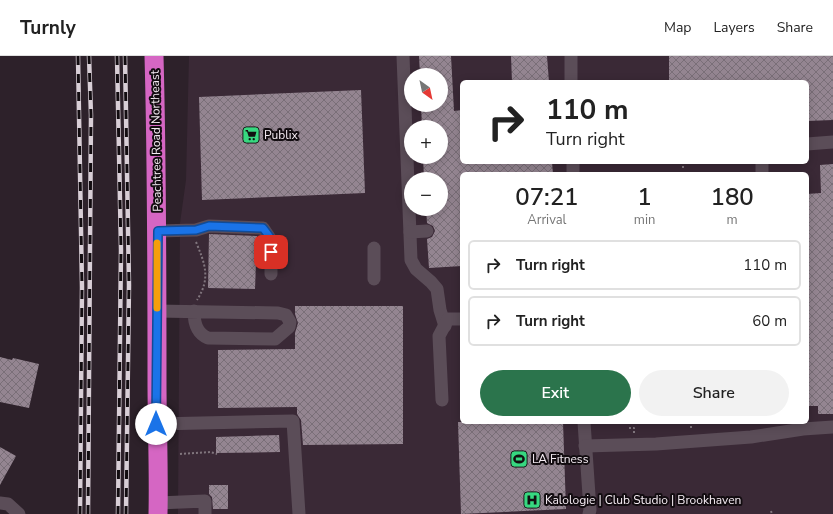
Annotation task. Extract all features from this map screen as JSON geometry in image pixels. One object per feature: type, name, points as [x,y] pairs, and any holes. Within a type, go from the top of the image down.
[{"type":"highway","name":"Peachtree Road Northeast","points":[[154,56],[158,231],[156,424],[158,509]]},
{"type":"street","points":[[403,56],[411,260],[416,269],[432,282],[437,289],[440,310],[445,326]]},
{"type":"street","points":[[571,56],[571,80]]},
{"type":"street","points":[[809,144],[833,142]]},
{"type":"street","points":[[158,231],[196,230],[209,226],[263,228],[272,240],[271,274]]},
{"type":"street","points":[[410,232],[427,231]]},
{"type":"street","points":[[374,248],[374,279]]},
{"type":"street","points":[[157,311],[194,308],[278,313],[286,315],[290,322],[289,327],[275,339],[208,338],[200,333],[196,326],[194,321],[194,308]]},
{"type":"street","points":[[442,400],[439,336],[448,319],[460,319]]},
{"type":"street","points":[[156,424],[293,421],[299,514]]},
{"type":"street","points":[[584,424],[590,513]]},
{"type":"street","points":[[585,446],[656,444],[744,438],[803,429],[833,427]]},
{"type":"street","points":[[158,509],[205,501],[204,514]]},
{"type":"street","points":[[0,504],[8,504],[19,514]]},
{"type":"path","points":[[683,164],[683,170]]},
{"type":"path","points":[[194,308],[205,283],[206,275],[205,263],[195,240]]},
{"type":"path","points":[[691,424],[691,431]]},
{"type":"path","points":[[629,428],[634,428],[634,435]]},
{"type":"path","points":[[180,454],[210,452],[217,454]]},
{"type":"shaded area","points":[[189,56],[833,56],[833,514],[597,514],[590,510],[586,514],[178,514],[180,223],[186,180]]},
{"type":"building","points":[[419,56],[451,56],[454,111],[460,110],[460,164],[552,164],[553,172],[460,172],[460,266],[429,268],[427,239],[432,237],[435,231],[433,226],[427,223],[426,216],[448,216],[448,172],[424,172],[423,164],[448,164],[448,120],[422,120],[421,112],[448,112],[448,68],[420,68]]},
{"type":"building","points":[[511,56],[547,56],[549,80],[512,80]]},
{"type":"building","points":[[669,56],[833,56],[833,120],[809,121],[809,80],[669,80]]},
{"type":"building","points":[[361,90],[365,193],[202,200],[199,97]]},
{"type":"building","points":[[833,164],[833,414],[818,414],[818,406],[809,406],[809,194],[821,193],[820,165]]},
{"type":"building","points":[[209,234],[257,236],[255,289],[208,288]]},
{"type":"building","points":[[295,306],[403,306],[403,444],[303,445],[301,420],[297,414],[297,407],[218,408],[218,350],[295,349],[295,333],[298,323],[295,314]]},
{"type":"building","points":[[0,357],[12,360],[13,358],[39,364],[29,408],[0,402]]},
{"type":"building","points":[[458,422],[460,422],[460,424],[563,424],[566,509],[461,514]]},
{"type":"building","points":[[279,435],[280,452],[216,453],[216,437]]},
{"type":"building","points":[[0,447],[16,456],[0,485]]},
{"type":"building","points":[[209,485],[228,485],[228,509],[213,509],[212,497],[209,494]]},
{"type":"railway","points":[[78,56],[82,287],[80,514]]},
{"type":"railway","points":[[88,514],[91,115],[89,56]]},
{"type":"railway","points":[[117,56],[121,250],[118,514]]},
{"type":"railway","points":[[125,56],[129,285],[126,514]]},
{"type":"slow traffic","points":[[157,243],[157,308]]},
{"type":"place","name":"Publix","points":[[251,135]]},
{"type":"place","name":"LA Fitness","points":[[519,459]]},
{"type":"place","name":"Kalologie | Club Studio | Brookhaven","points":[[532,500]]},
{"type":"route","points":[[156,424],[158,231],[196,230],[209,226],[263,228],[272,240],[271,252]]}]
